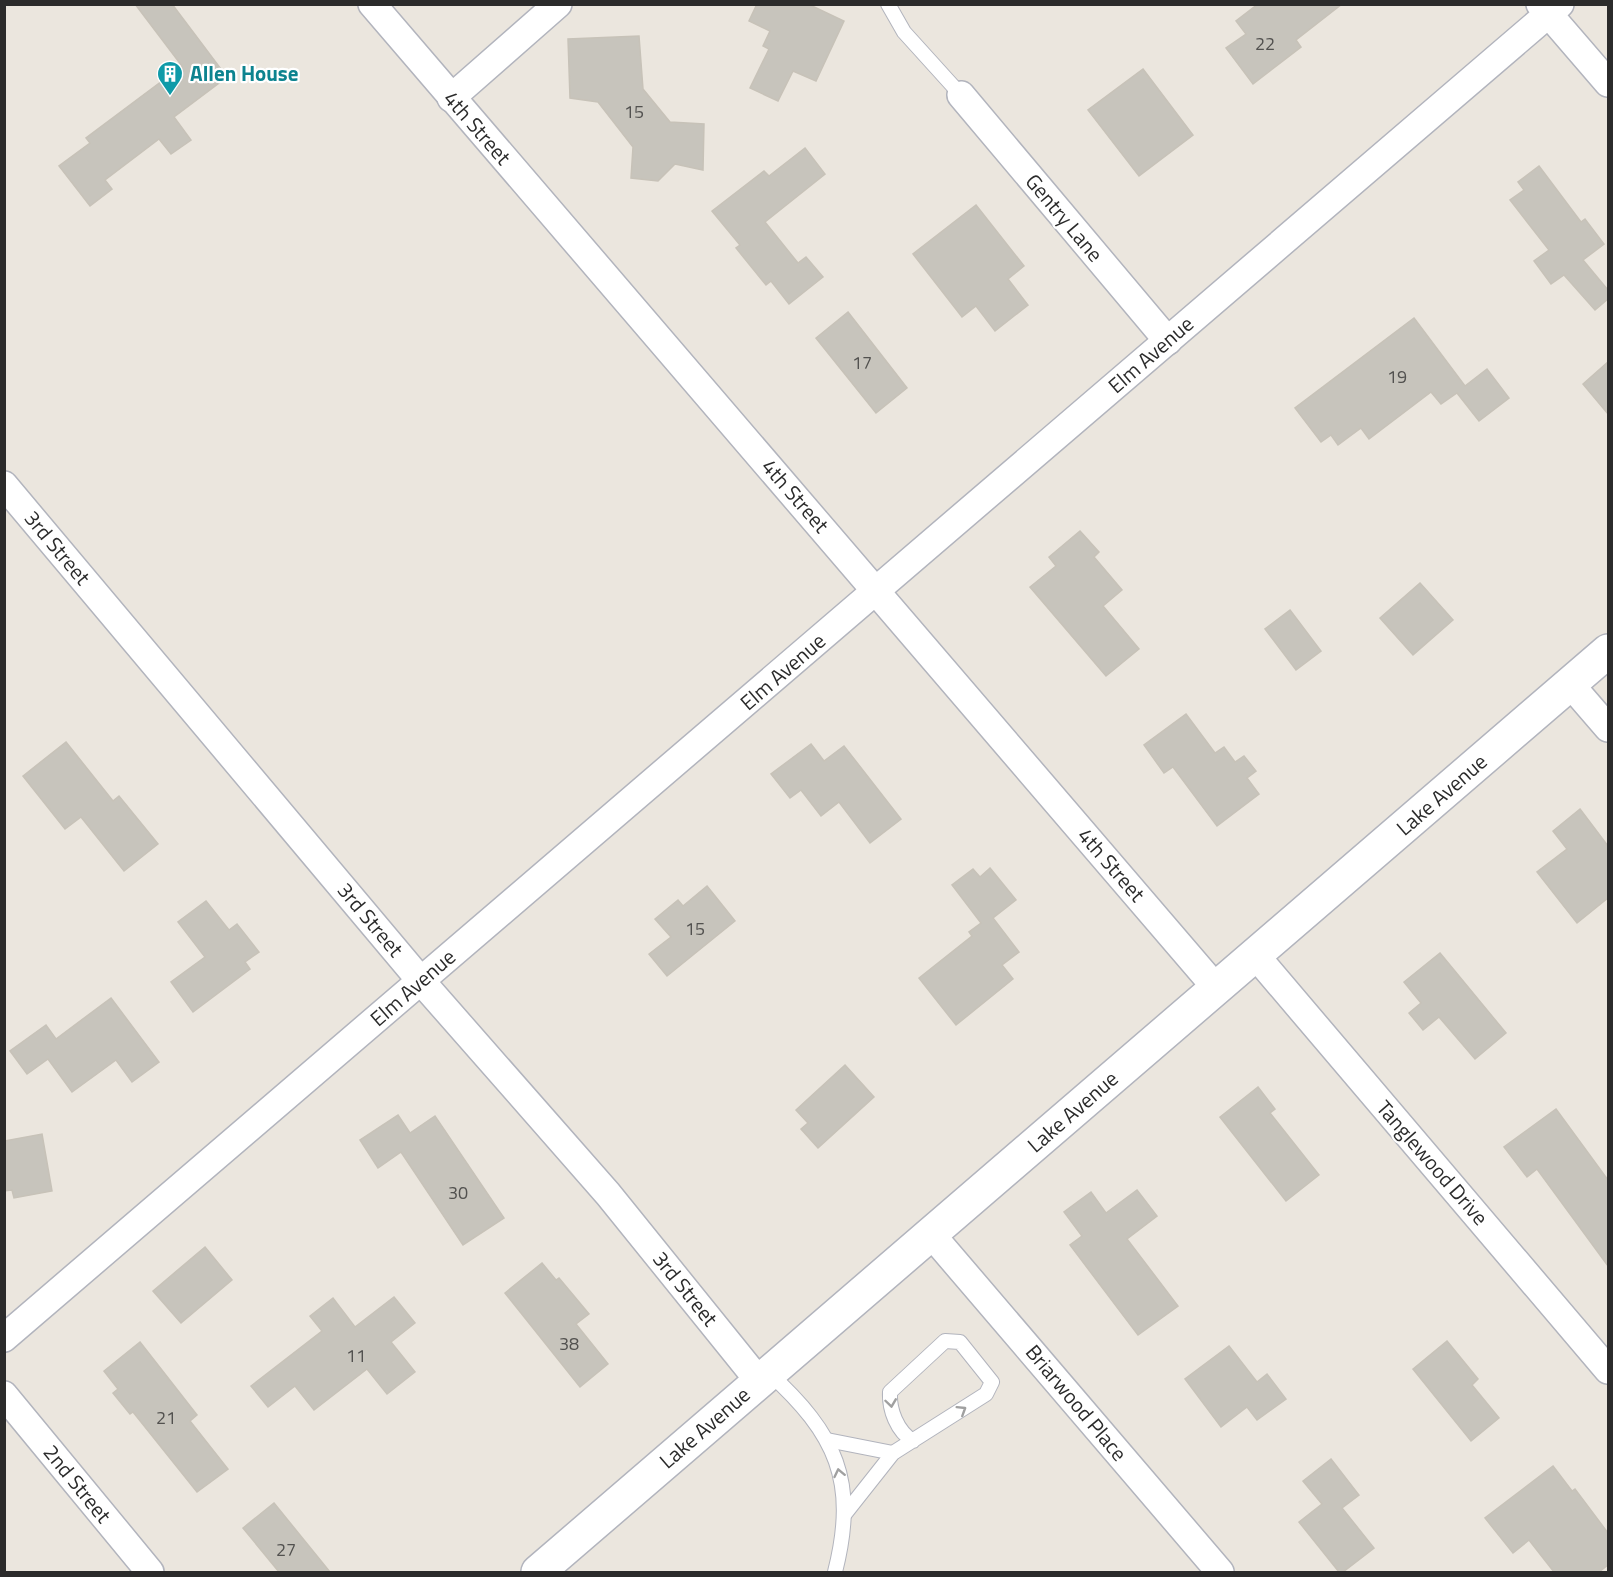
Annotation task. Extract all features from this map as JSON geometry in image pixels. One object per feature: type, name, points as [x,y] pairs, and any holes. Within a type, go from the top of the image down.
[{"type":"main road","name":"Lake Avenue","points":[[538,1572],[1608,651]]},
{"type":"street","name":"4th Street","points":[[372,4],[1217,989]]},
{"type":"street","points":[[451,98],[558,4]]},
{"type":"street","points":[[1550,8],[1608,83]]},
{"type":"street","name":"Elm Avenue","points":[[4,1338],[1168,341],[1550,8]]},
{"type":"street","name":"Gentry Lane","points":[[961,95],[1168,341]]},
{"type":"street","name":"3rd Street","points":[[4,485],[421,981],[608,1194],[764,1377]]},
{"type":"street","points":[[1570,684],[1608,728]]},
{"type":"street","name":"Tanglewood Drive","points":[[1256,956],[1608,1370]]},
{"type":"street","name":"Briarwood Place","points":[[932,1234],[1220,1572]]},
{"type":"street","name":"2nd Street","points":[[4,1395],[150,1572]]},
{"type":"lane","points":[[888,4],[903,32],[961,95]]},
{"type":"lane","points":[[844,1515],[893,1453],[913,1441],[986,1395],[992,1382],[960,1341],[945,1341],[890,1392],[889,1407],[903,1432],[913,1441]]},
{"type":"lane","points":[[764,1377],[799,1400],[827,1440],[836,1462],[844,1515],[841,1550],[835,1572]]},
{"type":"lane","points":[[827,1440],[893,1453]]},
{"type":"building","name":"Allen House","points":[[135,4],[172,4],[227,77],[174,117],[191,140],[171,154],[159,139],[105,180],[112,189],[90,206],[59,166],[90,143],[86,138],[182,66]]},
{"type":"building","points":[[757,4],[808,4],[844,21],[816,81],[793,71],[778,101],[750,88],[769,49],[763,46],[770,31],[749,21]]},
{"type":"building","points":[[1258,4],[1342,4],[1296,40],[1301,47],[1253,84],[1226,48],[1246,34],[1236,21]]},
{"type":"building","points":[[639,36],[643,89],[670,122],[704,124],[703,170],[675,164],[658,181],[631,178],[633,147],[598,102],[570,98],[568,39]]},
{"type":"building","points":[[1143,69],[1193,135],[1139,176],[1088,110]]},
{"type":"building","points":[[805,148],[825,174],[765,222],[798,263],[806,257],[823,277],[789,304],[771,281],[766,285],[736,248],[740,245],[712,211],[764,171],[769,176]]},
{"type":"building","points":[[1539,166],[1581,222],[1585,219],[1604,244],[1583,260],[1608,290],[1608,299],[1595,310],[1564,275],[1551,284],[1534,261],[1549,250],[1510,200],[1524,190],[1518,182]]},
{"type":"building","points":[[976,205],[1024,266],[1008,279],[1028,305],[995,331],[976,306],[962,317],[913,254]]},
{"type":"building","points":[[848,312],[907,388],[876,413],[816,338]]},
{"type":"building","points":[[1414,318],[1465,386],[1487,369],[1509,398],[1479,421],[1457,393],[1441,404],[1431,392],[1369,439],[1361,428],[1338,445],[1331,435],[1321,442],[1295,408]]},
{"type":"building","points":[[1608,362],[1608,414],[1583,384]]},
{"type":"building","points":[[1080,531],[1099,552],[1094,557],[1122,590],[1103,606],[1139,649],[1106,676],[1030,587],[1056,566],[1049,557]]},
{"type":"building","points":[[1420,583],[1453,620],[1413,655],[1380,618]]},
{"type":"building","points":[[1290,610],[1321,651],[1296,670],[1265,629]]},
{"type":"building","points":[[1186,714],[1215,753],[1224,747],[1235,762],[1244,756],[1256,771],[1247,778],[1259,794],[1217,826],[1173,767],[1164,773],[1144,745]]},
{"type":"building","points":[[66,742],[113,801],[119,796],[158,844],[124,871],[81,817],[65,829],[23,776]]},
{"type":"building","points":[[811,744],[824,761],[844,746],[901,819],[870,843],[839,802],[821,816],[801,790],[790,798],[771,774]]},
{"type":"building","points":[[1580,809],[1608,846],[1608,898],[1577,923],[1537,872],[1567,849],[1553,831]]},
{"type":"building","points":[[990,868],[1016,900],[993,918],[1019,952],[1002,965],[1013,979],[956,1025],[919,978],[972,936],[969,932],[981,923],[952,885],[973,869],[980,877]]},
{"type":"building","points":[[707,886],[735,921],[667,976],[649,954],[671,937],[655,919],[678,900],[683,906]]},
{"type":"building","points":[[206,901],[229,930],[237,924],[259,952],[245,962],[250,969],[193,1012],[171,982],[205,957],[178,922]]},
{"type":"building","points":[[1440,953],[1506,1033],[1475,1059],[1439,1017],[1423,1030],[1409,1013],[1421,1003],[1404,982]]},
{"type":"building","points":[[111,998],[159,1062],[132,1082],[116,1060],[72,1092],[48,1059],[27,1074],[10,1051],[46,1025],[56,1039]]},
{"type":"building","points":[[845,1065],[874,1097],[818,1148],[801,1129],[808,1123],[796,1110]]},
{"type":"building","points":[[1258,1087],[1275,1109],[1270,1113],[1319,1175],[1286,1201],[1220,1117]]},
{"type":"building","points":[[1556,1109],[1608,1180],[1608,1266],[1537,1169],[1527,1177],[1504,1147]]},
{"type":"building","points":[[398,1115],[410,1133],[435,1116],[504,1218],[463,1245],[401,1152],[378,1168],[360,1140]]},
{"type":"building","points":[[42,1134],[52,1191],[14,1198],[12,1190],[4,1191],[4,1141]]},
{"type":"building","points":[[1137,1190],[1157,1216],[1127,1239],[1178,1306],[1138,1335],[1070,1245],[1082,1236],[1064,1212],[1091,1192],[1106,1213]]},
{"type":"building","points":[[205,1247],[232,1280],[181,1323],[153,1291]]},
{"type":"building","points":[[542,1263],[556,1280],[559,1278],[589,1314],[576,1324],[608,1364],[580,1387],[505,1293]]},
{"type":"building","points":[[394,1297],[415,1323],[391,1342],[415,1372],[387,1394],[367,1369],[314,1410],[295,1386],[268,1407],[251,1386],[322,1331],[310,1316],[333,1298],[355,1327]]},
{"type":"building","points":[[1447,1341],[1478,1379],[1472,1385],[1499,1418],[1471,1441],[1413,1369]]},
{"type":"building","points":[[140,1342],[197,1415],[190,1421],[228,1469],[197,1492],[133,1412],[130,1414],[113,1393],[118,1389],[104,1371]]},
{"type":"building","points":[[1229,1346],[1257,1382],[1267,1374],[1286,1399],[1257,1420],[1247,1407],[1221,1427],[1185,1379]]},
{"type":"building","points":[[1331,1459],[1359,1495],[1342,1508],[1374,1548],[1343,1572],[1339,1572],[1299,1522],[1322,1504],[1303,1481]]},
{"type":"building","points":[[1553,1466],[1572,1491],[1575,1489],[1608,1533],[1608,1565],[1599,1572],[1554,1572],[1529,1540],[1513,1553],[1485,1518]]},
{"type":"building","points":[[274,1503],[330,1572],[279,1572],[243,1528]]},
{"type":"place","name":"Allen House","points":[[170,97]]}]
